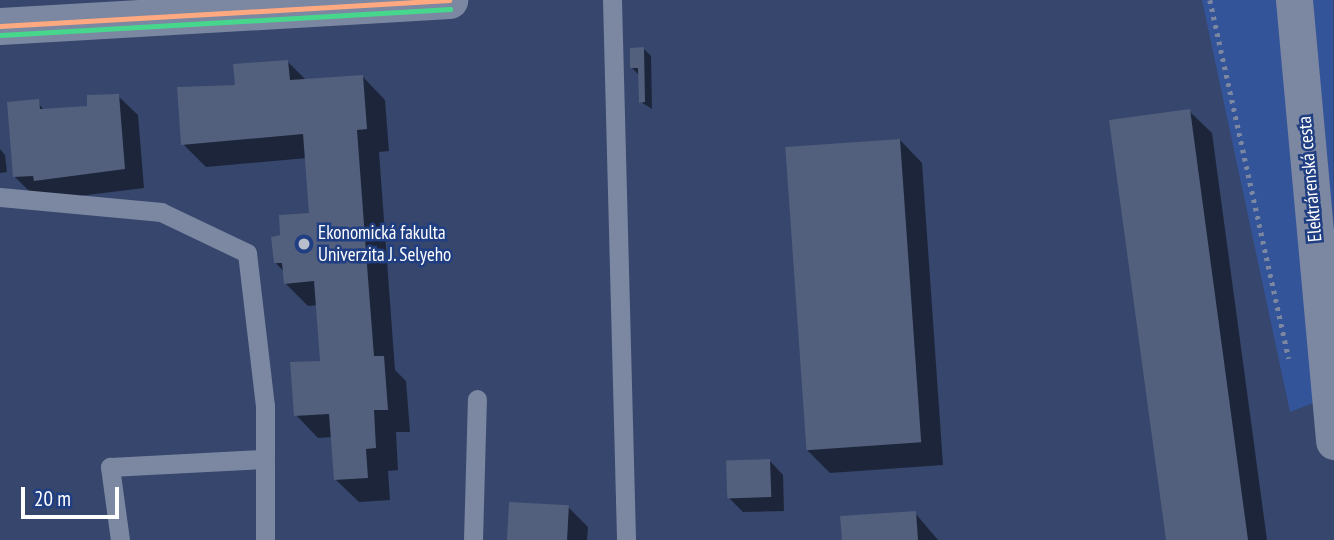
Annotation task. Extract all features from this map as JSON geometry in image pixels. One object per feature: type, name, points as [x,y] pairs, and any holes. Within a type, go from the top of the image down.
[{"type":"street","points":[[0,26],[449,0]]},
{"type":"street","name":"Elektrárenská cesta","points":[[1294,0],[1334,441]]},
{"type":"lane","points":[[612,0],[626,540]]},
{"type":"lane","points":[[0,197],[161,212],[247,253],[265,406],[265,540]]},
{"type":"lane","points":[[473,540],[477,399]]},
{"type":"lane","points":[[120,540],[110,467],[265,459]]},
{"type":"path","points":[[1210,0],[1290,364]]},
{"type":"shaded area","points":[[1202,0],[1333,0],[1334,395],[1290,412]]},
{"type":"building","points":[[644,47],[645,102],[639,103],[638,68],[630,68],[630,48]]},
{"type":"building","points":[[288,60],[290,80],[363,75],[367,129],[357,130],[368,278],[374,356],[384,356],[388,410],[374,410],[376,448],[366,449],[368,478],[334,480],[329,414],[294,416],[290,362],[320,361],[314,281],[284,284],[282,263],[274,263],[271,237],[280,235],[279,215],[309,213],[303,134],[181,145],[177,87],[235,85],[233,64]]},
{"type":"building","points":[[119,94],[125,169],[34,181],[33,176],[13,177],[7,102],[39,99],[40,109],[87,106],[87,95]]},
{"type":"building","points":[[1190,109],[1248,540],[1166,540],[1109,120]]},
{"type":"building","points":[[900,139],[921,442],[806,450],[785,147]]},
{"type":"building","points":[[770,459],[771,497],[727,499],[726,461]]},
{"type":"building","points":[[509,502],[569,505],[567,540],[507,540]]},
{"type":"building","points":[[916,511],[918,540],[842,540],[840,516]]},
{"type":"transit line","points":[[0,26],[449,0]]},
{"type":"transit line","points":[[1,35],[450,9]]},
{"type":"place","name":"Ekonomická fakulta Univerzita J. Selyeho","points":[[304,244]]}]
